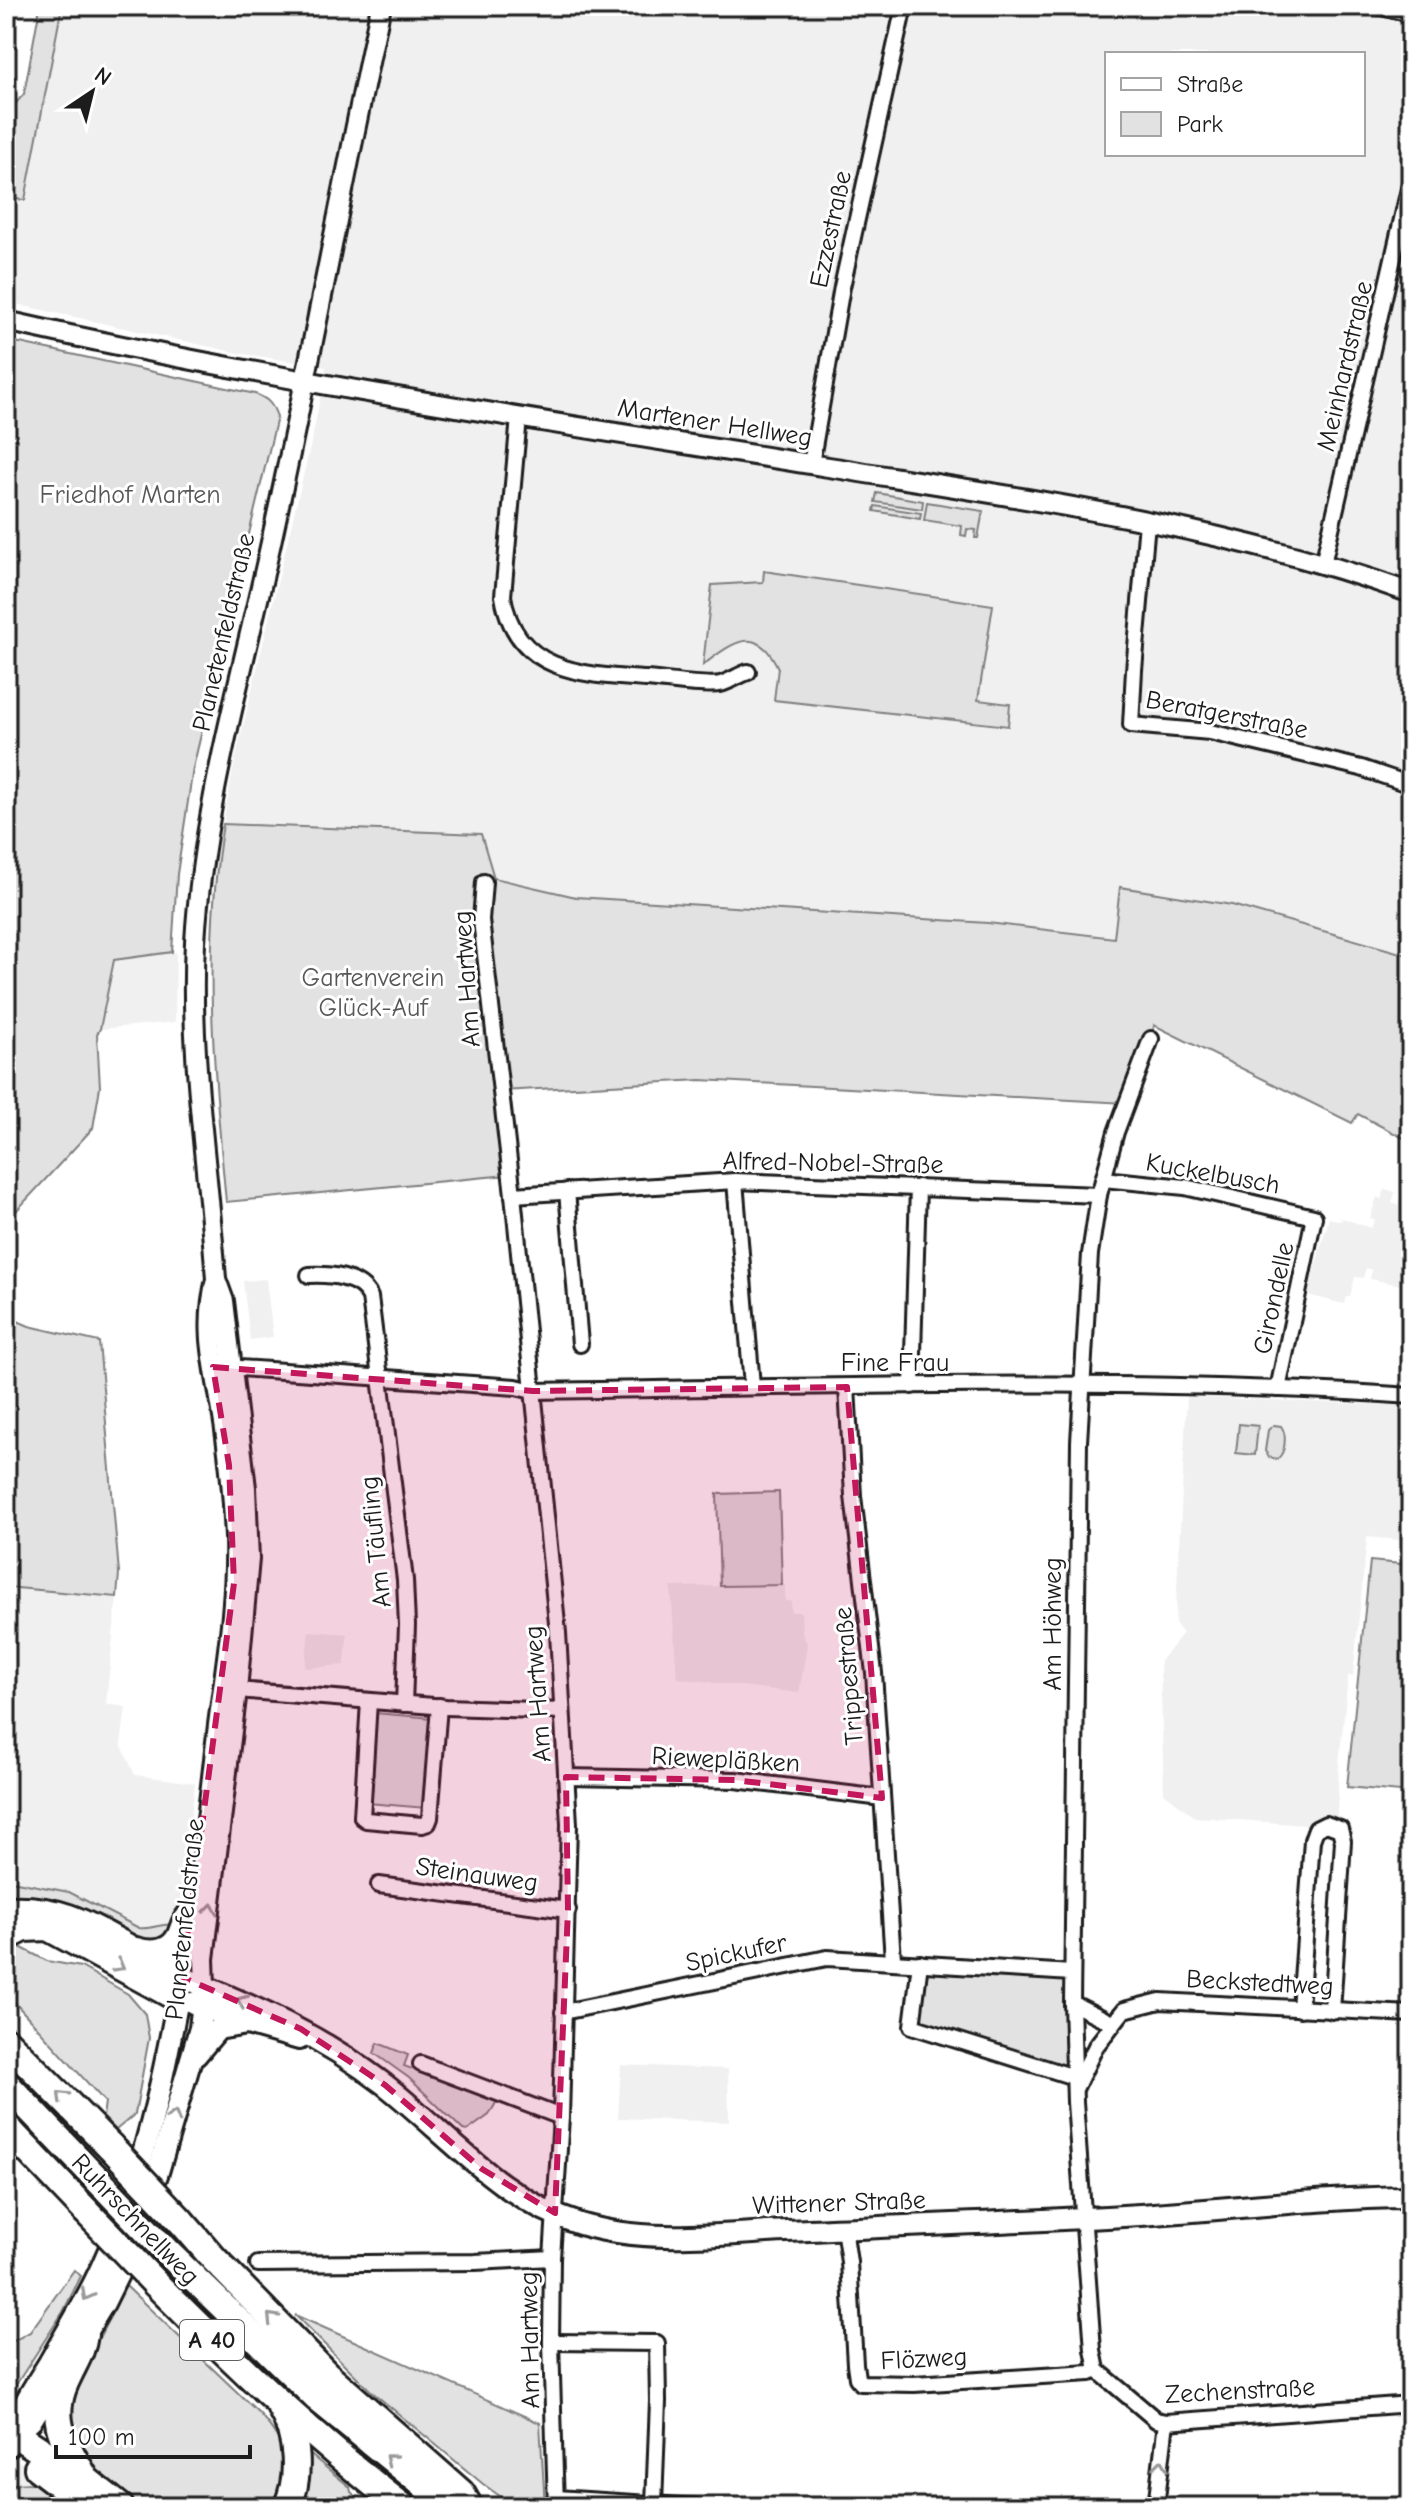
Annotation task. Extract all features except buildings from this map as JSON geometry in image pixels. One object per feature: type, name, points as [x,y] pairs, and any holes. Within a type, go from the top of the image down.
[{"type":"highway","points":[[6,1910],[31,1909],[58,1913],[87,1924],[192,1992]]},
{"type":"highway","points":[[128,1948],[156,1955],[169,1949],[180,1939],[186,1919],[194,1913]]},
{"type":"highway","points":[[6,1937],[24,1928],[48,1927],[158,1989],[192,1992]]},
{"type":"highway","points":[[8,2042],[318,2365],[381,2425],[461,2493],[469,2507]]},
{"type":"highway","name":"Ruhrschnellweg","points":[[6,2084],[167,2252],[317,2398],[451,2507]]},
{"type":"highway","name":"Ruhrschnellweg","points":[[6,2127],[155,2283],[271,2396],[332,2451],[403,2507]]},
{"type":"highway","points":[[84,2335],[82,2350],[60,2395],[58,2420],[64,2443],[86,2480]]},
{"type":"highway","points":[[271,2396],[288,2421],[294,2446],[295,2477],[287,2507]]},
{"type":"highway","points":[[8,2441],[86,2480],[120,2507]]},
{"type":"highway","points":[[8,2441],[89,2507]]},
{"type":"main road","name":"Wittener Straße","points":[[192,1992],[247,2024],[326,2047]]},
{"type":"main road","name":"Wittener Straße","points":[[192,1992],[287,2022],[385,2085],[508,2188],[581,2224],[639,2234],[1084,2218],[1265,2203],[1411,2197]]},
{"type":"main road","name":"Planetenfeldstraße","points":[[8,2441],[31,2421],[104,2303],[134,2242],[191,2061],[192,1992]]},
{"type":"main road","name":"Planetenfeldstraße","points":[[8,2441],[18,2414],[101,2269],[120,2224],[192,1992]]},
{"type":"main road","points":[[191,2061],[218,2029],[247,2024]]},
{"type":"street","name":"Planetenfeldstraße","points":[[192,1992],[194,1913],[234,1583],[235,1539],[222,1410],[224,1301],[216,1279],[196,1037],[195,945],[200,881],[211,801],[306,382],[381,6]]},
{"type":"street","name":"Ezzestraße","points":[[811,464],[842,287],[904,6]]},
{"type":"street","points":[[1377,6],[1411,14]]},
{"type":"street","name":"Meinhardstraße","points":[[1323,564],[1411,180]]},
{"type":"street","name":"Martener Hellweg","points":[[6,321],[196,363],[1026,499],[1147,522],[1323,564],[1411,593]]},
{"type":"street","points":[[519,417],[503,596],[511,623],[526,646],[553,665],[590,676],[719,685],[748,672]]},
{"type":"street","name":"Beratgerstraße","points":[[1147,522],[1131,725],[1210,732],[1361,768],[1411,785]]},
{"type":"street","name":"Am Hartweg","points":[[484,882],[481,920],[558,1633],[566,1777],[568,1910],[561,2117],[552,2258],[556,2502]]},
{"type":"street","name":"Am Höhweg","points":[[1084,2218],[1074,2084],[1072,2003],[1081,1386],[1090,1254],[1099,1195],[1116,1132],[1151,1039]]},
{"type":"street","name":"Kuckelbusch","points":[[1103,1179],[1185,1187],[1314,1217]]},
{"type":"street","points":[[735,1181],[752,1386]]},
{"type":"street","name":"Alfred-Nobel-Straße","points":[[513,1195],[735,1181],[1099,1195]]},
{"type":"street","points":[[912,1386],[918,1187]]},
{"type":"street","points":[[567,1191],[580,1344]]},
{"type":"street","name":"Girondelle","points":[[1278,1389],[1314,1217]]},
{"type":"street","points":[[309,1275],[331,1274],[363,1286],[367,1291],[379,1377]]},
{"type":"street","name":"Planetenfeldstraße","points":[[192,1992],[204,1959],[248,1586],[249,1533],[222,1367]]},
{"type":"street","name":"Fine Frau","points":[[222,1367],[516,1387],[533,1391],[752,1386],[1081,1386],[1278,1389],[1411,1396]]},
{"type":"street","name":"Am Täufling","points":[[379,1377],[405,1580],[404,1704]]},
{"type":"street","name":"Trippestraße","points":[[847,1387],[853,1496],[874,1673],[893,1960]]},
{"type":"street","points":[[237,1690],[404,1704],[562,1711]]},
{"type":"street","points":[[369,1701],[362,1817],[366,1820],[422,1825],[428,1823],[430,1818],[439,1706]]},
{"type":"street","name":"Riewepläßken","points":[[566,1777],[735,1780],[882,1798]]},
{"type":"street","points":[[1300,2009],[1312,1840],[1316,1829],[1326,1824],[1340,1829],[1343,1841],[1332,2011]]},
{"type":"street","name":"Steinauweg","points":[[379,1885],[568,1910]]},
{"type":"street","name":"Spickufer","points":[[563,2012],[827,1958],[1072,1973]]},
{"type":"street","points":[[920,1963],[912,2026],[1074,2084]]},
{"type":"street","name":"Beckstedtweg","points":[[1074,2084],[1096,2046],[1124,2010],[1160,2001],[1411,2014]]},
{"type":"street","points":[[1072,2003],[1112,2023]]},
{"type":"street","points":[[421,2064],[561,2117]]},
{"type":"street","points":[[1084,2218],[1087,2290],[1097,2370]]},
{"type":"street","name":"Flözweg","points":[[844,2228],[855,2364],[861,2383],[953,2382],[1090,2373],[1097,2370]]},
{"type":"street","points":[[258,2264],[475,2262],[552,2258]]},
{"type":"street","points":[[551,2342],[657,2343],[654,2504]]},
{"type":"street","name":"Zechenstraße","points":[[1097,2370],[1156,2420],[1166,2422],[1411,2404]]},
{"type":"street","points":[[1156,2507],[1166,2422]]},
{"type":"street","points":[[556,2502],[697,2507]]},
{"type":"highlighted area","points":[[213,1367],[533,1391],[847,1387],[882,1798],[735,1780],[566,1777],[568,1910],[555,2213],[482,2169],[385,2085],[301,2029],[182,1977],[234,1583],[229,1465]]},
{"type":"shaded area","points":[[62,6],[1411,6],[1411,956],[1232,904],[1120,887],[1114,938],[983,922],[575,897],[497,888],[481,834],[223,824],[326,367],[238,353],[6,302],[6,198],[26,200]]},
{"type":"shaded area","points":[[176,952],[175,1022],[100,1029],[114,960]]},
{"type":"shaded area","points":[[1385,1189],[1395,1192],[1392,1203],[1398,1205],[1400,1199],[1411,1201],[1411,1287],[1370,1279],[1372,1270],[1366,1268],[1363,1278],[1355,1277],[1350,1297],[1346,1297],[1344,1304],[1311,1296],[1303,1289],[1308,1270],[1314,1271],[1329,1218],[1341,1221],[1342,1218],[1371,1228],[1375,1219],[1370,1218],[1377,1197],[1381,1199]]},
{"type":"shaded area","points":[[266,1279],[273,1337],[250,1340],[243,1281]]},
{"type":"shaded area","points":[[1187,1397],[1411,1406],[1411,1541],[1367,1537],[1353,1676],[1348,1676],[1337,1816],[1309,1825],[1195,1817],[1164,1793],[1160,1661],[1183,1633],[1175,1624]]},
{"type":"shaded area","points":[[785,1585],[785,1601],[791,1601],[791,1612],[801,1612],[802,1633],[807,1644],[799,1693],[677,1678],[671,1587]]},
{"type":"shaded area","points":[[6,1587],[117,1597],[106,1704],[126,1707],[121,1744],[135,1775],[195,1783],[181,1904],[175,1925],[149,1930],[139,1928],[69,1892],[6,1880]]},
{"type":"shaded area","points":[[309,1631],[347,1634],[345,1665],[305,1668]]},
{"type":"shaded area","points":[[621,2065],[728,2069],[729,2122],[618,2118]]},
{"type":"shaded area","points":[[8,2455],[47,2478],[6,2507],[6,2458]]},
{"type":"green space","points":[[40,6],[62,6],[25,200],[6,198],[6,114],[24,94]]},
{"type":"green space","name":"Friedhof Marten","points":[[6,340],[255,394],[269,402],[277,417],[193,768],[177,874],[172,952],[114,960],[97,1034],[100,1087],[93,1128],[16,1211],[6,1231]]},
{"type":"green space","points":[[877,493],[923,501],[922,509],[875,502]]},
{"type":"green space","points":[[927,502],[983,511],[978,538],[975,538],[976,530],[967,529],[966,536],[961,535],[962,526],[924,520]]},
{"type":"green space","points":[[875,506],[921,513],[920,519],[874,511]]},
{"type":"green space","points":[[764,571],[993,605],[978,700],[1010,704],[1008,726],[774,700],[778,668],[762,645],[753,641],[734,644],[703,665],[712,585],[763,582]]},
{"type":"green space","name":"Gartenverein Glück-Auf","points":[[223,824],[481,834],[494,878],[576,897],[988,923],[1114,938],[1120,887],[1232,905],[1411,956],[1411,1142],[1358,1114],[1352,1123],[1154,1025],[1153,1035],[1126,1103],[701,1080],[502,1091],[507,1175],[226,1202],[212,1013],[213,918]]},
{"type":"green space","points":[[6,1316],[29,1326],[99,1342],[119,1573],[117,1597],[6,1587]]},
{"type":"green space","points":[[1239,1424],[1258,1426],[1255,1455],[1236,1453]]},
{"type":"green space","points":[[1274,1425],[1281,1426],[1285,1438],[1284,1448],[1277,1459],[1269,1457],[1265,1451],[1268,1430]]},
{"type":"green space","points":[[779,1492],[782,1585],[720,1586],[717,1494]]},
{"type":"green space","points":[[1370,1561],[1411,1565],[1411,1793],[1347,1787]]},
{"type":"green space","points":[[374,1713],[433,1718],[426,1808],[368,1803]]},
{"type":"green space","points":[[6,1880],[69,1892],[139,1928],[175,1925],[159,1947],[6,1904]]},
{"type":"green space","points":[[20,1947],[47,1961],[81,1967],[128,1994],[145,2014],[149,2038],[135,2114],[116,2130],[103,2117],[105,2102],[6,1993],[8,1960]]},
{"type":"green space","points":[[920,1963],[1072,1973],[1074,2077],[912,2026]]},
{"type":"green space","points":[[378,2043],[408,2055],[404,2066],[497,2101],[489,2115],[467,2131],[463,2130],[409,2078],[374,2053]]},
{"type":"green space","points":[[74,2270],[81,2276],[63,2312],[6,2400],[6,2345],[30,2332]]},
{"type":"green space","points":[[126,2286],[270,2426],[285,2456],[280,2507],[139,2507],[81,2458],[72,2434],[71,2403],[79,2376]]},
{"type":"green space","points":[[295,2315],[540,2423],[545,2507],[515,2507],[483,2484],[371,2391]]},
{"type":"green space","points":[[296,2443],[350,2487],[351,2492],[369,2507],[297,2507]]},
{"type":"green space","points":[[35,2476],[81,2507],[6,2507],[6,2495],[14,2484],[32,2483]]}]
